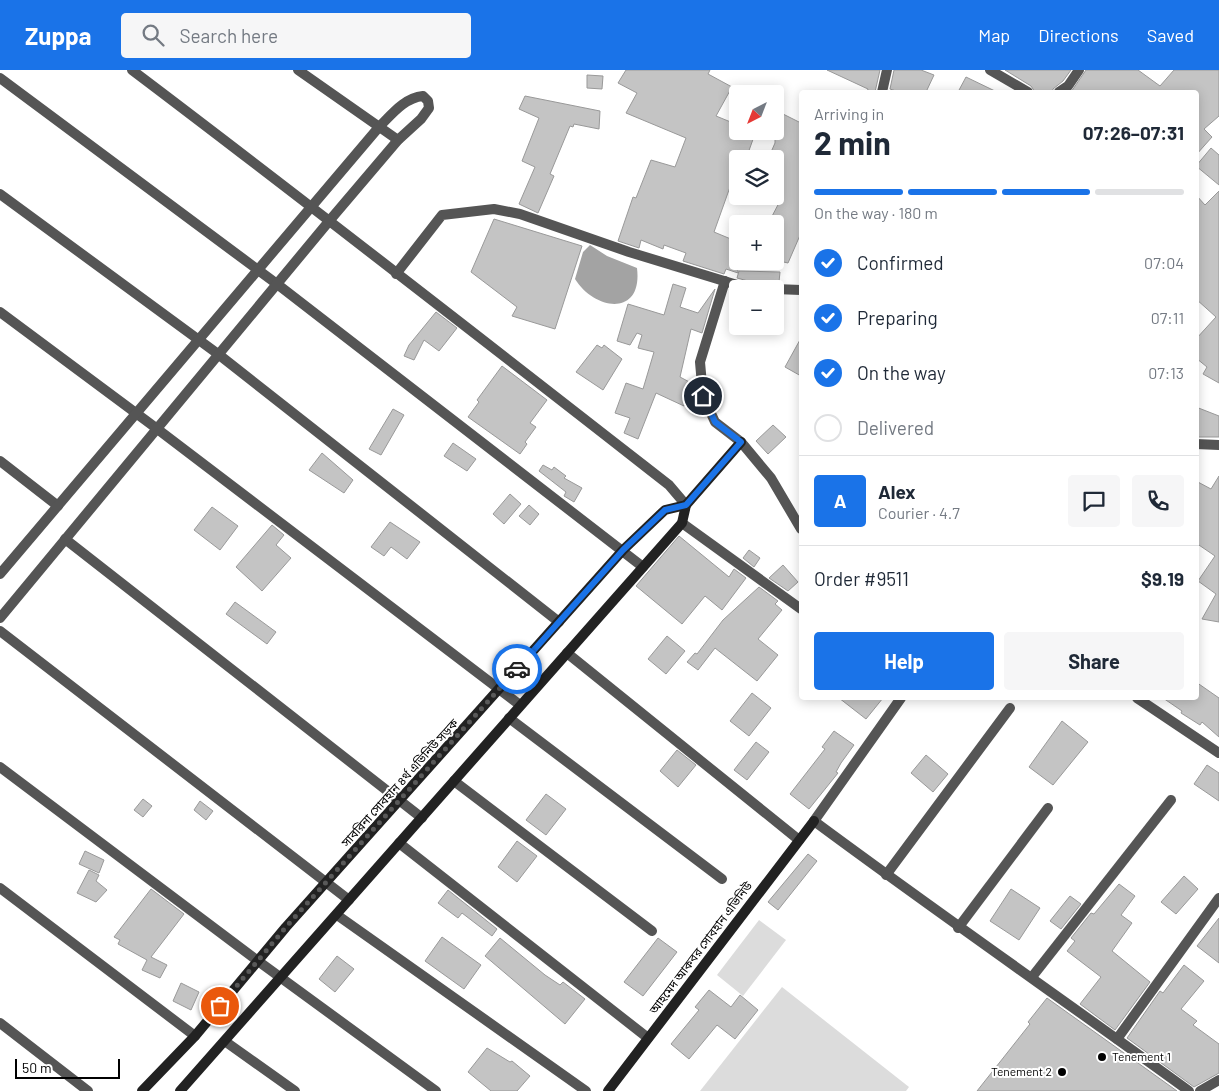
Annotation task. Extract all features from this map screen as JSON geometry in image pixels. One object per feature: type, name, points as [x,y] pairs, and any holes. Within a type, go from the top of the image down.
[{"type":"street","points":[[132,70],[312,206],[396,274],[669,485],[686,505]]},
{"type":"street","points":[[298,70],[398,140]]},
{"type":"street","points":[[882,90],[887,70]]},
{"type":"street","points":[[990,70],[1025,90]]},
{"type":"street","points":[[1062,90],[1068,86],[1079,70]]},
{"type":"street","points":[[0,78],[277,284],[643,567]]},
{"type":"street","points":[[0,574],[380,127],[403,104],[415,97],[423,96],[428,101],[429,108],[421,119],[398,140],[330,220],[0,618]]},
{"type":"street","points":[[0,194],[218,354],[559,622]]},
{"type":"street","points":[[396,274],[442,215],[494,209],[520,214],[629,252],[729,282]]},
{"type":"street","points":[[726,281],[700,362],[703,396],[715,422],[741,442],[771,478],[799,526]]},
{"type":"street","points":[[784,289],[799,290]]},
{"type":"street","points":[[0,312],[156,428],[520,705]]},
{"type":"street","points":[[180,1091],[226,1042],[520,705],[682,523],[686,505],[741,442]]},
{"type":"street","points":[[1199,444],[1219,445]]},
{"type":"street","points":[[0,461],[58,506]]},
{"type":"street","name":"সাবরিনা সোবহান ৪র্থ এভিনিউ সড়ক","points":[[142,1091],[195,1036],[258,960],[623,550],[665,510],[686,505]]},
{"type":"street","points":[[682,523],[799,608]]},
{"type":"street","points":[[65,539],[422,818]]},
{"type":"street","points":[[0,630],[196,784],[349,900]]},
{"type":"street","points":[[567,653],[800,840]]},
{"type":"street","points":[[900,700],[814,821],[958,928],[1032,977],[1189,1091]]},
{"type":"street","points":[[1140,700],[1219,753]]},
{"type":"street","points":[[886,874],[1010,708]]},
{"type":"street","points":[[509,718],[722,879]]},
{"type":"street","points":[[0,766],[436,1091]]},
{"type":"street","points":[[454,781],[652,931]]},
{"type":"street","points":[[1032,977],[1171,800]]},
{"type":"street","points":[[958,928],[1048,808]]},
{"type":"street","name":"আহমেদ আকবর সোবহান এভিনিউ","points":[[608,1091],[814,821]]},
{"type":"street","points":[[399,844],[648,1038]]},
{"type":"street","points":[[0,888],[195,1036]]},
{"type":"street","points":[[1117,1039],[1219,898]]},
{"type":"street","points":[[337,914],[586,1091]]},
{"type":"street","points":[[0,1023],[88,1091]]},
{"type":"street","points":[[226,1042],[295,1091]]},
{"type":"street","points":[[1200,1091],[1219,1080]]},
{"type":"shaded area","points":[[590,245],[607,256],[637,268],[637,284],[633,295],[625,301],[616,304],[605,303],[594,298],[584,290],[575,279],[583,252]]},
{"type":"shaded area","points":[[759,920],[786,940],[743,996],[717,975]]},
{"type":"shaded area","points":[[782,987],[909,1087],[906,1091],[700,1091]]},
{"type":"building","points":[[626,70],[710,70],[708,74],[729,85],[729,92],[716,116],[729,121],[729,140],[753,140],[749,150],[729,150],[729,190],[714,232],[729,238],[729,270],[726,269],[724,274],[683,261],[686,253],[664,245],[663,249],[641,240],[639,248],[618,241],[633,197],[636,198],[651,160],[675,167],[686,138],[626,113],[637,93],[618,83]]},
{"type":"building","points":[[827,70],[880,70],[875,90],[868,89]]},
{"type":"building","points":[[894,70],[921,70],[934,75],[927,90],[890,89]]},
{"type":"building","points":[[1005,70],[1071,70],[1063,81],[1053,90],[1034,90],[1031,86]]},
{"type":"building","points":[[1086,70],[1138,70],[1160,86],[1174,70],[1219,70],[1219,116],[1204,129],[1212,137],[1199,152],[1199,90],[1072,90]]},
{"type":"building","points":[[587,75],[603,76],[602,89],[587,88]]},
{"type":"building","points":[[966,77],[993,90],[959,90]]},
{"type":"building","points":[[525,96],[600,111],[599,129],[574,124],[573,127],[570,126],[550,174],[554,176],[538,213],[519,204],[535,167],[522,161],[539,118],[519,109]]},
{"type":"building","points":[[784,114],[799,122],[799,238],[788,263],[784,262],[784,215],[773,215],[778,205],[784,205],[784,150],[772,150],[775,140],[784,140]]},
{"type":"building","points":[[1211,148],[1219,155],[1219,185],[1199,168],[1199,162]]},
{"type":"building","points":[[1219,191],[1219,383],[1203,374],[1207,367],[1199,360],[1199,336],[1216,317],[1199,302],[1199,198],[1205,205]]},
{"type":"building","points":[[494,219],[582,246],[555,329],[512,316],[517,307],[471,272]]},
{"type":"building","points":[[739,271],[780,272],[779,280],[744,280],[737,278]]},
{"type":"building","points":[[673,284],[686,288],[680,307],[698,313],[715,289],[702,333],[691,329],[680,377],[695,385],[684,406],[656,393],[638,439],[624,433],[630,418],[615,413],[626,383],[643,389],[654,352],[638,348],[642,335],[637,333],[630,345],[617,341],[628,304],[664,315]]},
{"type":"building","points":[[436,312],[457,328],[439,351],[424,340],[414,360],[404,356],[409,345]]},
{"type":"building","points":[[799,342],[799,375],[785,367]]},
{"type":"building","points":[[597,345],[602,348],[604,345],[622,359],[603,390],[576,372]]},
{"type":"building","points":[[502,366],[547,400],[530,423],[536,427],[525,442],[527,444],[520,454],[468,417],[479,402],[477,400]]},
{"type":"building","points":[[1199,408],[1219,416],[1219,437],[1199,437]]},
{"type":"building","points":[[393,409],[404,415],[381,455],[369,449]]},
{"type":"building","points":[[773,425],[786,437],[768,454],[756,441]]},
{"type":"building","points":[[453,443],[476,459],[467,471],[444,456]]},
{"type":"building","points":[[322,453],[353,480],[344,493],[309,470]]},
{"type":"building","points":[[543,465],[552,470],[554,467],[566,476],[564,478],[582,488],[574,502],[564,496],[566,492],[539,471]]},
{"type":"building","points":[[1219,476],[1219,622],[1202,619],[1216,594],[1199,582],[1215,556],[1199,545],[1199,483],[1211,489]]},
{"type":"building","points":[[510,494],[521,504],[504,524],[493,514]]},
{"type":"building","points":[[529,505],[539,514],[530,525],[519,516]]},
{"type":"building","points":[[212,507],[238,526],[220,550],[194,530]]},
{"type":"building","points":[[390,522],[420,542],[407,559],[391,547],[384,556],[371,547]]},
{"type":"building","points":[[272,525],[284,535],[276,545],[291,558],[262,591],[236,567]]},
{"type":"building","points":[[679,536],[729,577],[734,569],[746,578],[722,610],[705,596],[682,624],[636,586]]},
{"type":"building","points":[[749,550],[760,558],[754,567],[743,558]]},
{"type":"building","points":[[783,565],[798,582],[788,591],[769,578]]},
{"type":"building","points":[[759,587],[778,601],[775,604],[782,610],[758,639],[778,655],[757,681],[715,648],[698,670],[687,662],[695,653],[697,654],[723,620]]},
{"type":"building","points":[[235,602],[276,632],[267,644],[226,614]]},
{"type":"building","points":[[667,636],[685,651],[666,674],[648,659]]},
{"type":"building","points":[[1199,684],[1219,698],[1219,737],[1202,722],[1200,725],[1181,713],[1182,711],[1166,700],[1199,700]]},
{"type":"building","points":[[752,693],[771,708],[749,736],[730,721]]},
{"type":"building","points":[[842,700],[881,700],[866,719]]},
{"type":"building","points":[[1062,721],[1088,742],[1053,785],[1029,767]]},
{"type":"building","points":[[834,731],[854,745],[841,763],[836,772],[838,773],[809,809],[790,794],[825,749],[822,747]]},
{"type":"building","points":[[756,742],[769,752],[747,780],[734,770]]},
{"type":"building","points":[[677,750],[696,765],[678,787],[660,771]]},
{"type":"building","points":[[926,755],[948,774],[933,792],[911,773]]},
{"type":"building","points":[[1207,765],[1219,773],[1219,801],[1194,784]]},
{"type":"building","points":[[546,794],[566,809],[546,835],[526,820]]},
{"type":"building","points":[[143,799],[152,806],[143,817],[134,810]]},
{"type":"building","points":[[200,801],[213,811],[206,820],[194,810]]},
{"type":"building","points":[[517,841],[537,856],[517,882],[498,867]]},
{"type":"building","points":[[85,851],[104,860],[99,873],[79,864]]},
{"type":"building","points":[[808,854],[817,861],[778,910],[768,902]]},
{"type":"building","points":[[89,870],[99,875],[96,881],[107,890],[96,902],[77,893]]},
{"type":"building","points":[[1184,876],[1198,889],[1176,914],[1161,902]]},
{"type":"building","points":[[1119,884],[1135,896],[1121,915],[1132,923],[1112,951],[1150,982],[1115,1030],[1080,1004],[1101,977],[1067,951],[1075,941],[1071,938],[1091,913],[1094,914]]},
{"type":"building","points":[[151,889],[184,914],[151,957],[167,965],[160,978],[142,970],[147,960],[118,944],[120,940],[114,937]]},
{"type":"building","points":[[1011,889],[1040,908],[1019,940],[990,921]]},
{"type":"building","points":[[448,890],[497,929],[492,936],[462,913],[458,918],[438,903]]},
{"type":"building","points":[[1070,896],[1081,904],[1061,929],[1050,921]]},
{"type":"building","points":[[1219,918],[1219,963],[1197,946]]},
{"type":"building","points":[[442,937],[481,965],[464,989],[425,961]]},
{"type":"building","points":[[500,938],[545,975],[560,985],[563,982],[585,999],[565,1024],[485,956]]},
{"type":"building","points":[[658,938],[677,952],[643,996],[624,982]]},
{"type":"building","points":[[337,956],[354,969],[335,992],[319,979]]},
{"type":"building","points":[[1184,965],[1204,981],[1181,1009],[1197,1021],[1193,1025],[1219,1044],[1219,1073],[1194,1087],[1127,1038],[1160,991],[1163,993]]},
{"type":"building","points":[[181,983],[199,992],[191,1010],[173,1001]]},
{"type":"building","points":[[709,990],[731,1007],[740,995],[758,1010],[735,1039],[717,1025],[689,1059],[671,1044],[699,1010],[695,1007]]},
{"type":"building","points":[[1047,998],[1177,1091],[977,1091],[1030,1024],[1028,1022]]},
{"type":"building","points":[[487,1048],[510,1062],[512,1061],[530,1076],[517,1091],[491,1091],[468,1072]]},
{"type":"way so far","points":[[220,1006],[286,927],[328,883],[517,669]]},
{"type":"place","name":"Tenement 1","points":[[1102,1057]]},
{"type":"place","name":"Tenement 2","points":[[1062,1072]]},
{"type":"route","points":[[517,669],[623,550],[665,510],[686,505],[741,442],[715,422],[703,396]]}]
